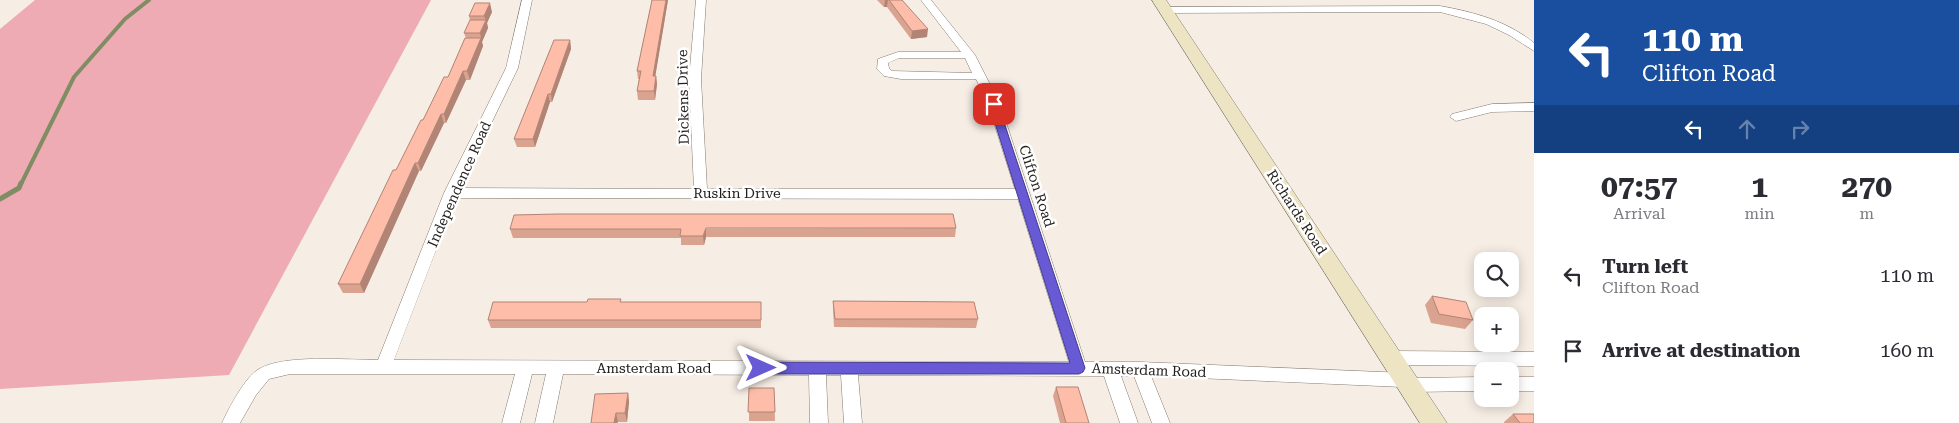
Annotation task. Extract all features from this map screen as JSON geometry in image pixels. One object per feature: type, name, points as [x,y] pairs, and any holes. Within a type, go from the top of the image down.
[{"type":"street","name":"Independence Road","points":[[384,366],[451,193],[512,68],[527,0]]},
{"type":"street","name":"Dickens Drive","points":[[701,0],[695,79],[701,193]]},
{"type":"street","name":"Clifton Road","points":[[926,0],[970,55],[994,104],[1079,368]]},
{"type":"street","points":[[1163,5],[1440,10],[1464,13],[1489,20],[1506,28],[1534,48]]},
{"type":"street","name":"Richards Road","points":[[1163,5],[1434,423]]},
{"type":"street","points":[[970,55],[898,55],[882,61],[883,70],[888,74],[901,76],[981,76]]},
{"type":"street","points":[[1456,117],[1492,108],[1534,107]]},
{"type":"street","name":"Ruskin Drive","points":[[451,193],[1022,194]]},
{"type":"street","points":[[1391,358],[1534,359]]},
{"type":"street","name":"Amsterdam Road","points":[[231,423],[250,390],[264,374],[290,367],[1079,368],[1140,369],[1408,383],[1474,384]]},
{"type":"street","points":[[511,423],[525,368]]},
{"type":"street","points":[[544,423],[556,368]]},
{"type":"street","points":[[817,368],[820,423]]},
{"type":"street","points":[[849,368],[853,423]]},
{"type":"street","points":[[1110,369],[1129,423]]},
{"type":"street","points":[[1140,369],[1161,423]]},
{"type":"street","points":[[1519,384],[1534,384]]},
{"type":"shaded area","points":[[35,0],[431,0],[229,375],[0,389],[0,29]]},
{"type":"building","points":[[652,0],[666,0],[653,76],[656,76],[654,91],[637,91],[641,71],[637,71]]},
{"type":"building","points":[[889,0],[902,0],[928,29],[912,31]]},
{"type":"building","points":[[475,3],[490,3],[484,16],[469,16]]},
{"type":"building","points":[[470,20],[486,20],[480,33],[464,33]]},
{"type":"building","points":[[465,38],[481,38],[467,71],[463,71],[444,114],[441,114],[418,163],[415,163],[360,284],[338,284],[393,170],[396,170],[444,77],[448,77]]},
{"type":"building","points":[[554,40],[570,40],[551,94],[548,94],[533,139],[514,139]]},
{"type":"building","points":[[953,214],[956,228],[706,228],[703,236],[680,236],[681,229],[510,229],[514,215]]},
{"type":"building","points":[[1432,296],[1466,302],[1473,320],[1439,314]]},
{"type":"building","points":[[588,299],[621,299],[620,302],[761,302],[761,320],[488,320],[493,302],[587,302]]},
{"type":"building","points":[[833,301],[974,302],[978,319],[835,319]]},
{"type":"building","points":[[1056,387],[1078,387],[1089,423],[1066,423]]},
{"type":"building","points":[[749,388],[774,388],[775,412],[748,412]]},
{"type":"building","points":[[628,393],[625,413],[616,413],[614,423],[591,423],[595,394]]},
{"type":"building","points":[[1513,414],[1534,414],[1534,423],[1520,423]]},
{"type":"waterway","points":[[21,184],[74,77],[125,19],[149,0]]},
{"type":"waterway","points":[[0,199],[19,188],[21,183]]},
{"type":"route","points":[[761,368],[1079,368],[994,104]]}]
